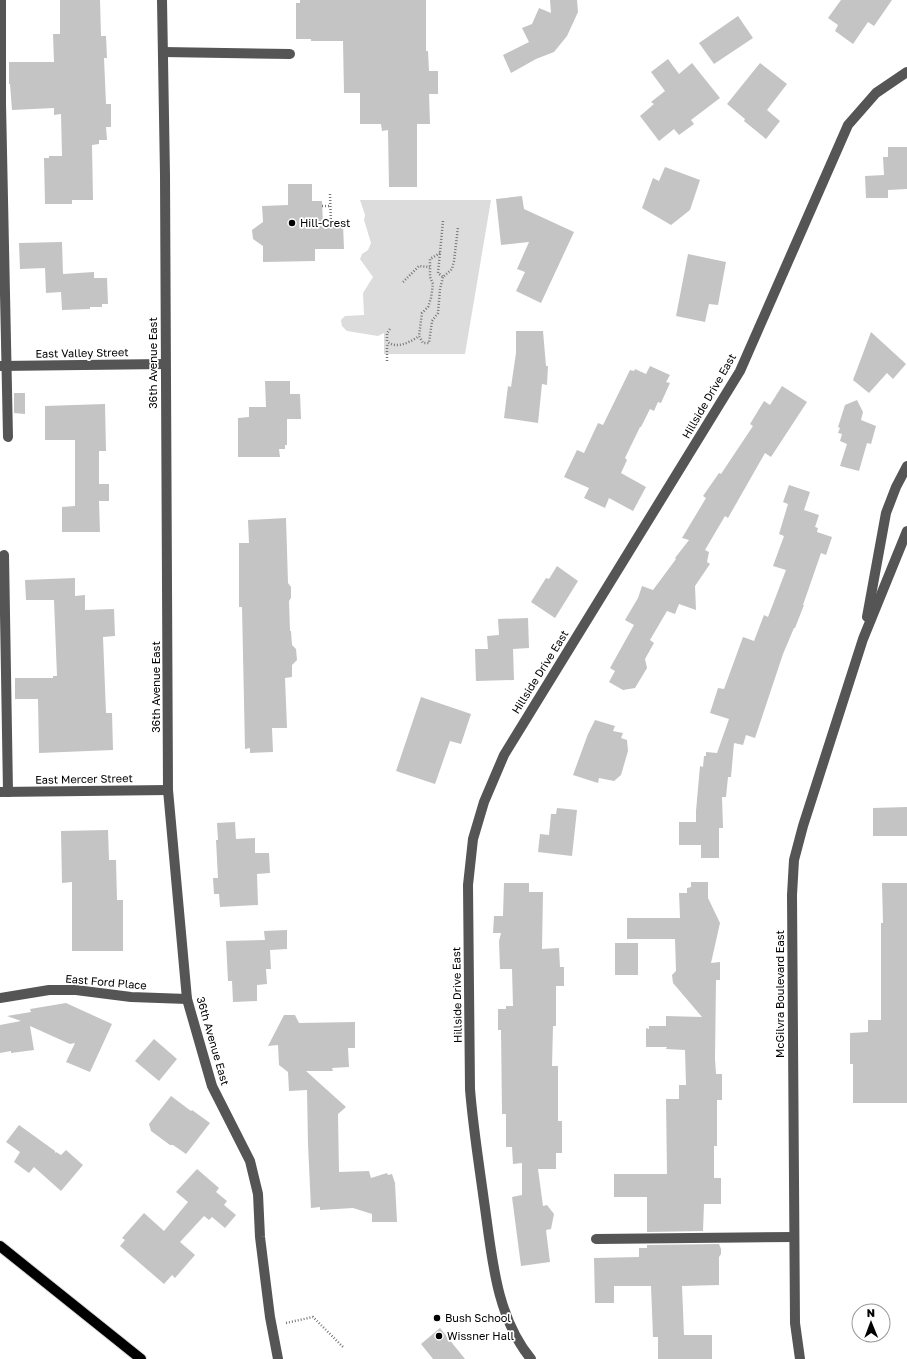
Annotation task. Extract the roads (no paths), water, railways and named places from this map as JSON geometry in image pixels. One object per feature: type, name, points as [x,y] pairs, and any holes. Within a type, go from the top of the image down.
[{"type":"main road","points":[[0,1246],[141,1359]]},
{"type":"street","points":[[1,0],[3,366],[8,437]]},
{"type":"street","name":"36th Avenue East","points":[[162,0],[168,790],[187,999],[212,1086],[250,1161],[258,1194],[260,1237],[270,1317],[278,1359]]},
{"type":"street","points":[[163,52],[290,54]]},
{"type":"street","name":"Hillside Drive East","points":[[531,1359],[507,1318],[500,1294],[493,1265],[473,1122],[470,1089],[468,885],[473,839],[484,802],[504,755],[740,371],[848,124],[876,93],[898,76],[907,72]]},
{"type":"street","name":"East Valley Street","points":[[3,366],[165,364]]},
{"type":"street","name":"McGilvra Boulevard East","points":[[863,638],[886,513],[896,487],[907,466]]},
{"type":"street","name":"McGilvra Boulevard East","points":[[800,1359],[795,1323],[792,878],[798,843],[863,638],[907,531]]},
{"type":"street","points":[[4,555],[4,792]]},
{"type":"street","name":"East Mercer Street","points":[[4,792],[168,790]]},
{"type":"street","name":"East Ford Place","points":[[0,998],[49,990],[76,990],[131,997],[187,999]]},
{"type":"street","points":[[596,1239],[794,1237]]},
{"type":"place","name":"Hill-Crest","points":[[292,223]]},
{"type":"place","name":"Bush School","points":[[437,1318]]},
{"type":"place","name":"Wissner Hall","points":[[439,1336]]}]
